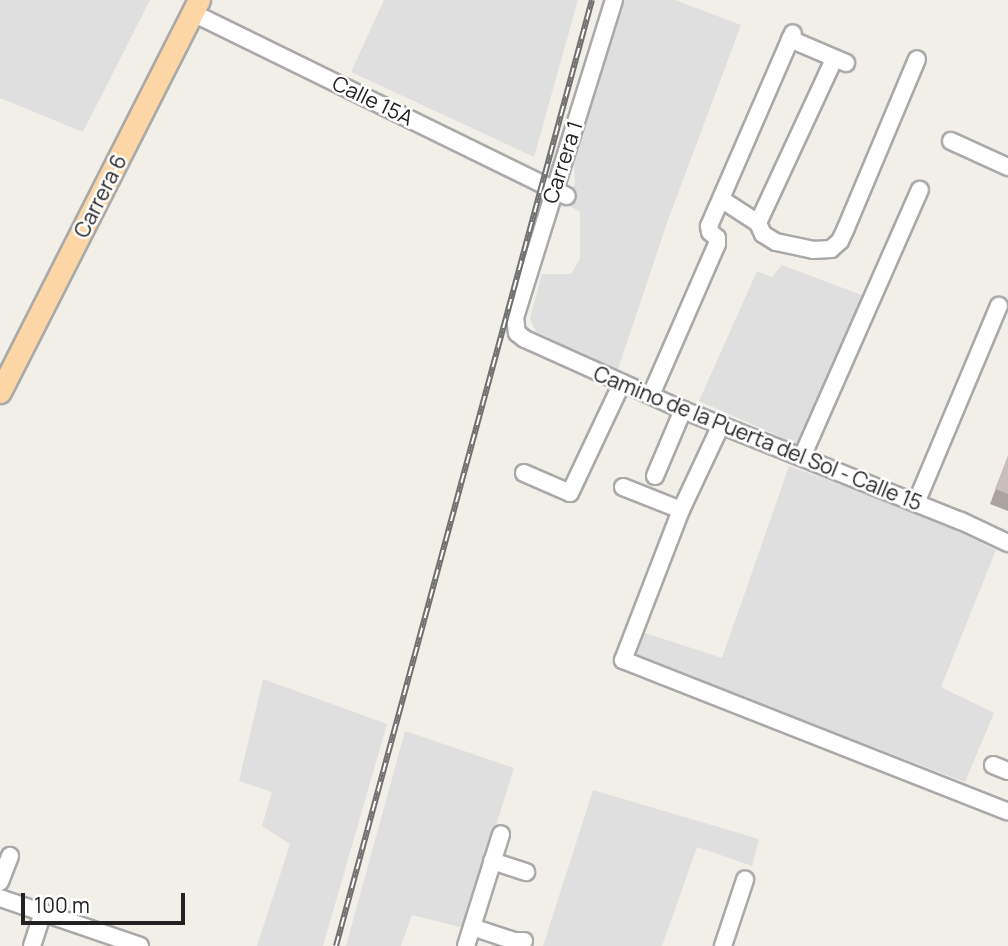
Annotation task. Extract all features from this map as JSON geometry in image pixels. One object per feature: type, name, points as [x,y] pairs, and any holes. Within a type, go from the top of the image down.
[{"type":"main road","name":"Carrera 6","points":[[0,392],[196,7]]},
{"type":"street","name":"Carrera 1","points":[[514,325],[560,192],[614,0]]},
{"type":"street","name":"Calle 15A","points":[[196,7],[560,192]]},
{"type":"street","points":[[651,395],[717,244],[717,238],[708,229],[791,36],[840,61],[758,223]]},
{"type":"street","points":[[721,199],[758,223],[763,234],[788,246],[831,249],[840,241],[917,59]]},
{"type":"street","points":[[951,141],[1008,167]]},
{"type":"street","points":[[803,457],[920,190]]},
{"type":"street","points":[[916,503],[999,306]]},
{"type":"street","name":"Camino de la Puerta del Sol - Calle 15","points":[[514,325],[524,339],[683,410],[803,457],[852,483],[916,503],[959,525],[1008,543]]},
{"type":"street","points":[[524,473],[570,493],[622,383]]},
{"type":"street","points":[[655,477],[683,410]]},
{"type":"street","points":[[721,425],[681,510],[623,655],[626,663],[1007,811]]},
{"type":"street","points":[[623,487],[681,510]]},
{"type":"street","points":[[466,946],[501,834]]},
{"type":"street","points":[[0,882],[10,856]]},
{"type":"street","points":[[492,861],[526,872]]},
{"type":"street","points":[[723,946],[745,880]]},
{"type":"street","points":[[0,898],[140,946]]},
{"type":"street","points":[[32,946],[47,914]]},
{"type":"street","points":[[40,946],[47,914]]},
{"type":"street","points":[[472,927],[514,941],[524,941]]},
{"type":"shaded area","points":[[0,0],[150,0],[83,132],[0,98]]},
{"type":"shaded area","points":[[384,0],[578,0],[534,157],[351,72]]},
{"type":"shaded area","points":[[623,0],[675,0],[741,25],[668,220],[617,372],[535,331],[530,318],[542,274],[571,274],[580,259],[580,212],[563,202],[575,184],[574,164]]},
{"type":"shaded area","points":[[782,265],[864,296],[799,445],[699,401],[757,271],[772,277]]},
{"type":"shaded area","points":[[789,466],[926,516],[996,550],[941,687],[994,713],[965,782],[631,656],[639,631],[722,658]]},
{"type":"shaded area","points":[[263,679],[387,724],[323,946],[257,946],[290,844],[262,826],[272,792],[239,781]]},
{"type":"shaded area","points":[[405,731],[514,768],[464,928],[412,915],[401,946],[346,946]]},
{"type":"shaded area","points":[[593,790],[759,839],[752,866],[697,847],[662,946],[543,946]]},
{"type":"building","points":[[1008,456],[1008,494],[995,489]]},
{"type":"railway","points":[[336,946],[592,0]]}]
